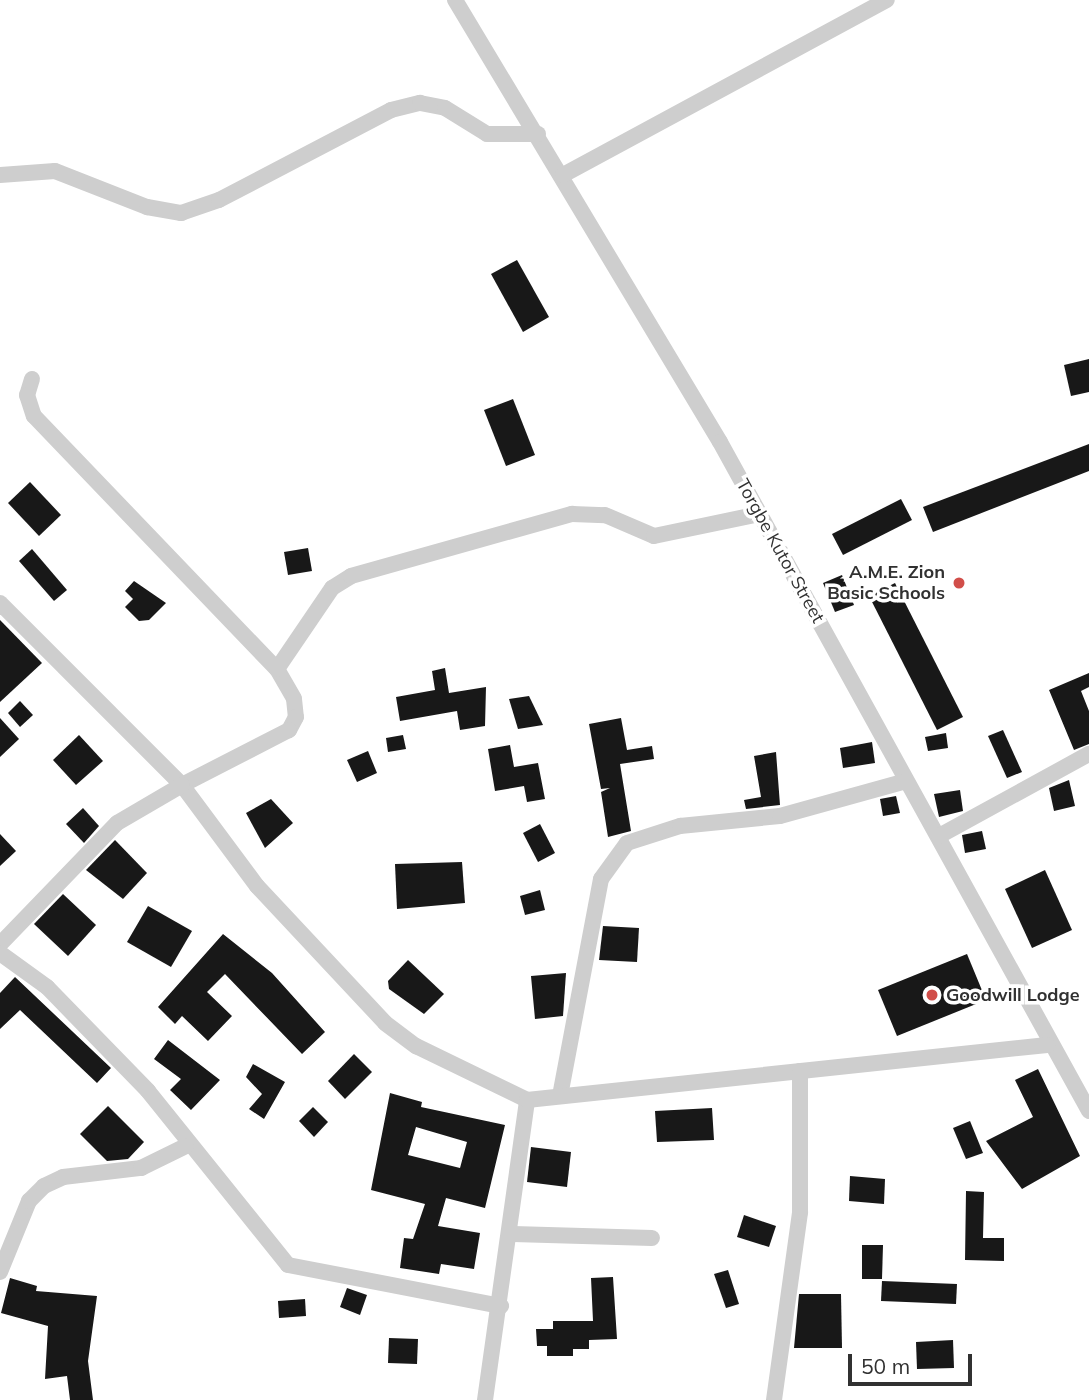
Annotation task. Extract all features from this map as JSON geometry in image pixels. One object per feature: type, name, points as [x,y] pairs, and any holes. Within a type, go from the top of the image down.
[{"type":"street","name":"Torgbe Kutor Street","points":[[455,0],[563,175],[760,514],[939,836],[1048,1045],[1089,1111]]},
{"type":"street","points":[[563,175],[887,0]]},
{"type":"street","points":[[0,175],[55,171],[147,207],[181,213],[219,200],[391,110],[420,103],[445,108],[487,134],[538,134]]},
{"type":"street","points":[[0,944],[117,823],[182,785],[289,730],[296,718],[294,699],[277,669],[34,416],[27,395],[32,379]]},
{"type":"street","points":[[277,669],[332,589],[351,576],[572,514],[605,515],[654,536],[760,514]]},
{"type":"street","points":[[0,603],[182,785],[257,886],[385,1023],[416,1046],[527,1100],[1048,1045]]},
{"type":"street","points":[[939,836],[1089,754]]},
{"type":"street","points":[[560,1096],[601,879],[627,843],[680,826],[780,816],[906,780]]},
{"type":"street","points":[[0,953],[47,987],[108,1049],[186,1146],[288,1265],[501,1307]]},
{"type":"street","points":[[774,1400],[800,1212],[800,1071]]},
{"type":"street","points":[[485,1400],[513,1234],[527,1100]]},
{"type":"street","points":[[0,1272],[29,1201],[44,1186],[63,1177],[120,1174],[186,1146]]},
{"type":"street","points":[[513,1234],[652,1238]]},
{"type":"building","points":[[517,260],[549,317],[523,332],[491,274]]},
{"type":"building","points":[[1089,359],[1089,392],[1071,396],[1064,365]]},
{"type":"building","points":[[513,399],[535,455],[506,466],[484,410]]},
{"type":"building","points":[[1089,444],[1089,471],[933,532],[923,507]]},
{"type":"building","points":[[30,482],[61,515],[39,536],[8,503]]},
{"type":"building","points":[[901,499],[912,520],[843,555],[832,534]]},
{"type":"building","points":[[308,548],[312,571],[288,575],[284,552]]},
{"type":"building","points":[[32,549],[67,590],[54,601],[19,561]]},
{"type":"building","points":[[842,575],[854,605],[835,612],[823,583]]},
{"type":"building","points":[[134,581],[166,603],[149,620],[139,621],[125,607],[133,599],[125,591]]},
{"type":"building","points":[[895,583],[963,717],[937,730],[869,596]]},
{"type":"building","points":[[0,620],[42,663],[0,702]]},
{"type":"building","points":[[445,668],[449,693],[486,687],[485,726],[460,730],[457,711],[400,721],[396,697],[435,690],[432,671]]},
{"type":"building","points":[[1089,673],[1089,687],[1081,691],[1089,711],[1089,744],[1074,750],[1049,690]]},
{"type":"building","points":[[529,696],[543,725],[518,729],[509,699]]},
{"type":"building","points":[[20,701],[33,715],[20,727],[8,713]]},
{"type":"building","points":[[0,718],[19,739],[0,757]]},
{"type":"building","points":[[621,718],[627,750],[652,746],[654,759],[620,764],[631,831],[608,837],[601,792],[610,788],[601,789],[589,724]]},
{"type":"building","points":[[1003,730],[1022,772],[1007,778],[988,736]]},
{"type":"building","points":[[946,733],[948,748],[928,751],[925,737]]},
{"type":"building","points":[[79,735],[103,761],[76,785],[53,760]]},
{"type":"building","points":[[403,735],[406,749],[388,752],[386,738]]},
{"type":"building","points":[[872,742],[875,763],[843,768],[840,748]]},
{"type":"building","points":[[510,745],[514,767],[538,763],[545,799],[527,802],[524,786],[495,791],[488,749]]},
{"type":"building","points":[[368,751],[377,773],[357,782],[347,760]]},
{"type":"building","points":[[776,752],[780,805],[746,809],[744,800],[761,797],[754,756]]},
{"type":"building","points":[[1069,780],[1075,806],[1054,811],[1049,788]]},
{"type":"building","points":[[960,790],[963,811],[939,817],[934,794]]},
{"type":"building","points":[[896,796],[900,813],[883,816],[880,799]]},
{"type":"building","points":[[271,799],[293,823],[265,848],[246,813]]},
{"type":"building","points":[[83,808],[99,826],[84,843],[66,824]]},
{"type":"building","points":[[540,824],[555,853],[538,862],[523,833]]},
{"type":"building","points":[[982,831],[986,849],[965,853],[962,835]]},
{"type":"building","points":[[0,834],[16,851],[0,866]]},
{"type":"building","points":[[115,840],[147,873],[123,899],[86,870]]},
{"type":"building","points":[[462,862],[465,903],[397,909],[395,864]]},
{"type":"building","points":[[1045,870],[1072,930],[1032,948],[1005,889]]},
{"type":"building","points":[[540,890],[545,910],[525,915],[520,896]]},
{"type":"building","points":[[63,894],[96,925],[68,956],[34,924]]},
{"type":"building","points":[[148,906],[192,931],[171,967],[127,942]]},
{"type":"building","points":[[603,926],[639,928],[637,962],[599,960]]},
{"type":"building","points":[[223,934],[272,973],[325,1032],[302,1054],[225,974],[207,992],[232,1016],[208,1041],[182,1016],[175,1024],[158,1007]]},
{"type":"building","name":"Goodwill Lodge","points":[[967,954],[986,1000],[897,1036],[878,990]]},
{"type":"building","points":[[408,960],[444,994],[424,1014],[389,989],[388,981]]},
{"type":"building","points":[[566,973],[563,1016],[535,1019],[531,976]]},
{"type":"building","points":[[15,977],[111,1068],[97,1083],[20,1010],[0,1029],[0,993]]},
{"type":"building","points":[[168,1040],[220,1080],[191,1110],[170,1090],[181,1079],[154,1059]]},
{"type":"building","points":[[354,1054],[372,1072],[345,1099],[328,1081]]},
{"type":"building","points":[[253,1064],[285,1082],[264,1119],[249,1109],[262,1094],[246,1077]]},
{"type":"building","points":[[1038,1069],[1080,1156],[1022,1189],[986,1141],[1033,1117],[1015,1080]]},
{"type":"building","points":[[390,1093],[422,1102],[421,1107],[505,1125],[485,1208],[446,1198],[438,1226],[480,1233],[474,1269],[441,1264],[439,1274],[400,1268],[404,1238],[413,1239],[425,1204],[371,1190]],"holes":[[[416,1127],[467,1142],[460,1168],[408,1155]]]},
{"type":"building","points":[[108,1106],[144,1142],[128,1159],[107,1161],[80,1134]]},
{"type":"building","points":[[313,1107],[328,1122],[314,1137],[299,1121]]},
{"type":"building","points":[[712,1108],[714,1140],[657,1142],[655,1111]]},
{"type":"building","points":[[970,1121],[983,1153],[966,1159],[953,1128]]},
{"type":"building","points":[[531,1147],[571,1152],[567,1187],[527,1182]]},
{"type":"building","points":[[850,1176],[885,1179],[884,1204],[849,1201]]},
{"type":"building","points":[[966,1191],[984,1192],[983,1238],[1004,1238],[1004,1261],[965,1260]]},
{"type":"building","points":[[744,1215],[776,1226],[769,1247],[737,1237]]},
{"type":"building","points":[[862,1245],[883,1245],[882,1279],[862,1279]]},
{"type":"building","points":[[728,1270],[739,1304],[726,1308],[714,1274]]},
{"type":"building","points":[[613,1277],[617,1339],[589,1340],[589,1349],[573,1349],[573,1356],[547,1356],[547,1346],[537,1346],[536,1329],[553,1329],[553,1321],[593,1321],[591,1278]]},
{"type":"building","points":[[10,1278],[37,1286],[36,1291],[97,1296],[88,1361],[93,1400],[70,1400],[67,1376],[45,1379],[48,1326],[1,1313]]},
{"type":"building","points":[[882,1281],[957,1284],[956,1304],[881,1301]]},
{"type":"building","points":[[347,1288],[367,1295],[360,1315],[340,1307]]},
{"type":"building","points":[[799,1294],[841,1294],[842,1348],[794,1348]]},
{"type":"building","points":[[305,1299],[306,1316],[279,1318],[278,1301]]},
{"type":"building","points":[[389,1338],[418,1339],[417,1364],[388,1363]]},
{"type":"building","points":[[953,1340],[954,1368],[917,1369],[916,1342]]},
{"type":"place","name":"A.M.E. Zion Basic Schools","points":[[959,583]]},
{"type":"place","name":"Goodwill Lodge","points":[[932,995]]}]
